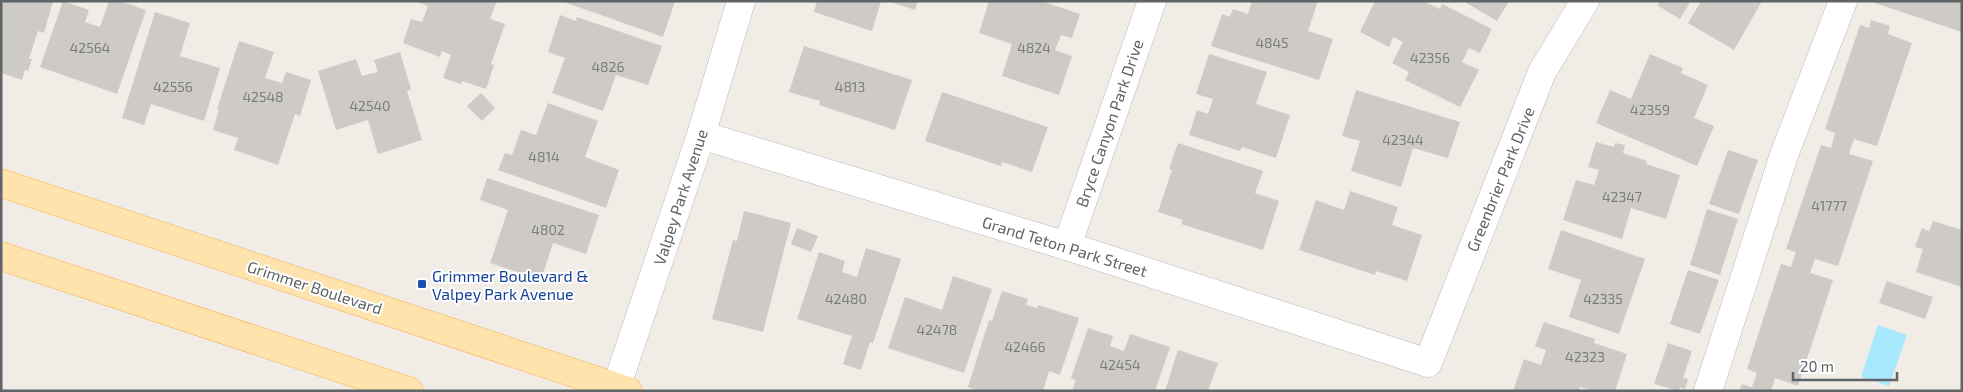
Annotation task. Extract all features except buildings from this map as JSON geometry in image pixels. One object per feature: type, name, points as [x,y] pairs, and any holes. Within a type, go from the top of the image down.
[{"type":"main road","name":"Grimmer Boulevard","points":[[1,183],[620,390]]},
{"type":"main road","points":[[1,256],[409,391]]},
{"type":"street","name":"Valpey Park Avenue","points":[[620,390],[741,1]]},
{"type":"street","name":"Bryce Canyon Park Drive","points":[[1067,246],[1152,1]]},
{"type":"street","name":"Greenbrier Park Drive","points":[[1428,363],[1542,72],[1585,1]]},
{"type":"street","points":[[1708,391],[1784,155],[1843,1]]},
{"type":"street","name":"Grand Teton Park Street","points":[[701,134],[1067,246],[1428,363]]},
{"type":"water","points":[[1878,325],[1907,335],[1889,386],[1861,377]]},
{"type":"place","name":"Grimmer Boulevard & Valpey Park Avenue","points":[[422,284]]}]
